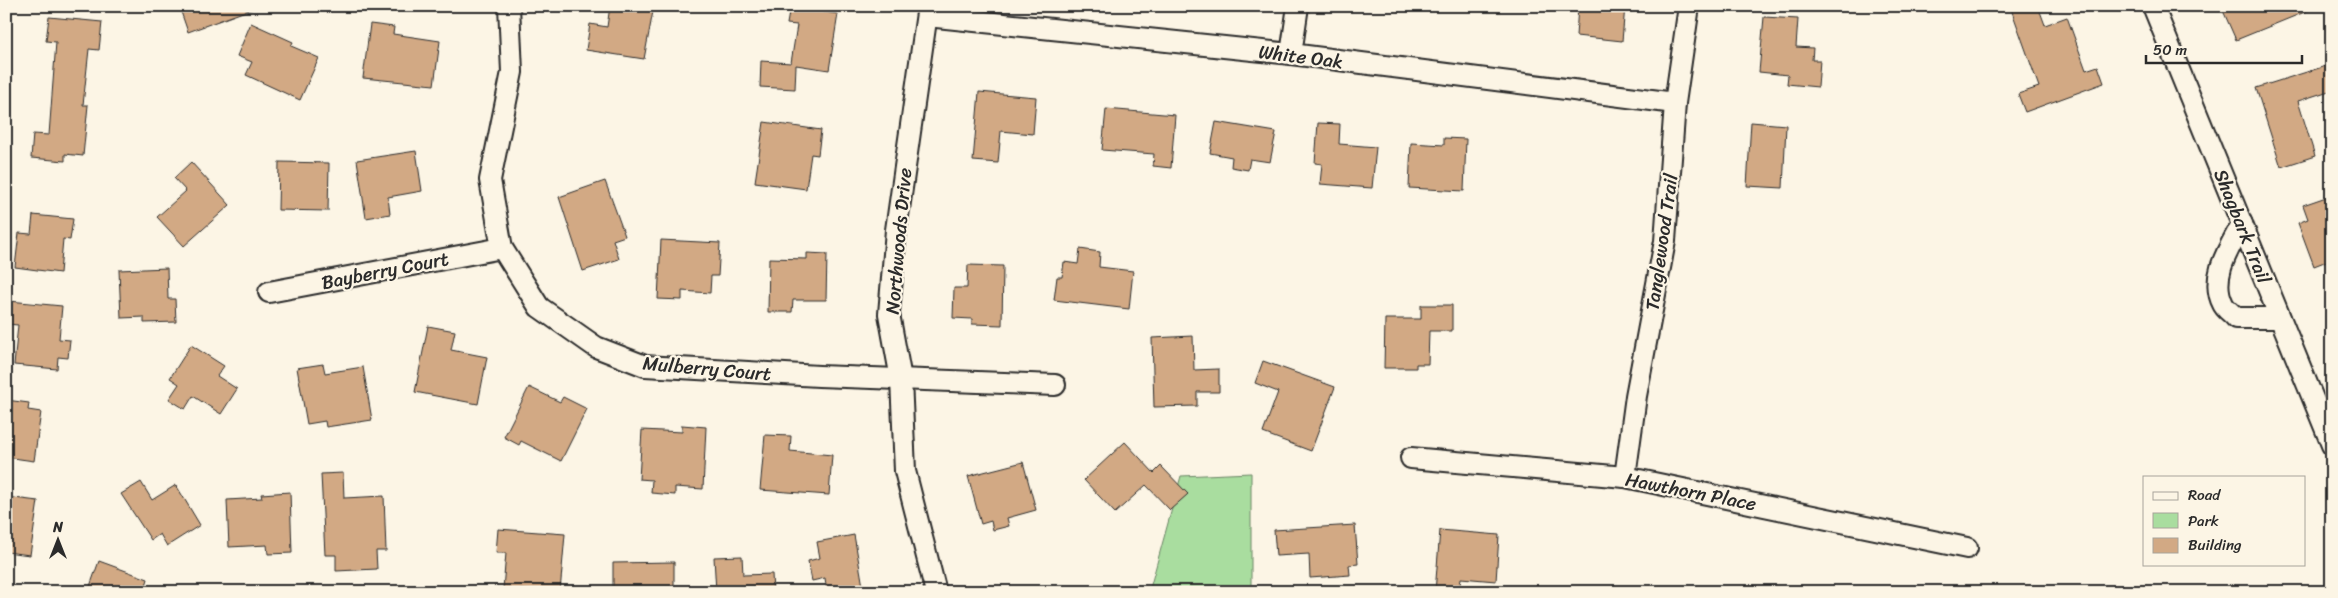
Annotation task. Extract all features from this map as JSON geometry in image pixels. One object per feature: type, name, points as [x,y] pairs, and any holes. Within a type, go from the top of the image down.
[{"type":"street","name":"Mulberry Court","points":[[508,6],[512,72],[490,180],[502,248],[539,307],[596,347],[645,366],[1055,385]]},
{"type":"street","points":[[1291,54],[1298,6]]},
{"type":"street","name":"Tanglewood Trail","points":[[1625,477],[1636,396],[1665,241],[1675,103],[1689,6]]},
{"type":"street","name":"Shagbark Trail","points":[[2153,6],[2332,445]]},
{"type":"street","name":"White Oak","points":[[927,11],[1291,54],[1675,103]]},
{"type":"street","name":"Northwoods Drive","points":[[927,11],[896,230],[889,314],[901,379],[905,471],[936,592]]},
{"type":"street","points":[[2242,224],[2224,258],[2217,285],[2223,304],[2236,318],[2280,318]]},
{"type":"street","name":"Bayberry Court","points":[[269,292],[502,248]]},
{"type":"street","name":"Hawthorn Place","points":[[1410,458],[1625,477],[1967,548]]},
{"type":"green space","points":[[1251,473],[1251,592],[1149,592],[1181,476]]},
{"type":"building","points":[[179,6],[254,6],[254,8],[188,32]]},
{"type":"building","points":[[610,6],[654,6],[644,59],[586,50],[590,24],[607,27]]},
{"type":"building","points":[[1578,6],[1625,6],[1622,41],[1576,36]]},
{"type":"building","points":[[2010,6],[2038,6],[2045,25],[2067,17],[2086,70],[2098,66],[2104,83],[2025,112],[2018,94],[2039,87]]},
{"type":"building","points":[[2221,6],[2317,6],[2317,7],[2236,40]]},
{"type":"building","points":[[790,7],[838,14],[829,70],[796,65],[795,89],[760,87],[761,61],[791,63],[797,25],[787,24]]},
{"type":"building","points":[[49,17],[102,22],[99,50],[89,49],[83,105],[88,105],[83,156],[65,154],[65,161],[31,158],[33,134],[49,135],[56,42],[46,41]]},
{"type":"building","points":[[1764,17],[1798,19],[1796,47],[1813,48],[1812,60],[1820,60],[1818,87],[1787,84],[1788,75],[1759,72]]},
{"type":"building","points":[[251,23],[293,42],[291,46],[319,58],[300,100],[246,75],[252,62],[237,56]]},
{"type":"building","points":[[370,24],[394,27],[393,34],[440,41],[434,85],[363,78]]},
{"type":"building","points":[[2332,64],[2332,90],[2298,101],[2315,156],[2281,167],[2256,88]]},
{"type":"building","points":[[979,92],[1036,97],[1033,134],[1001,131],[998,163],[973,161]]},
{"type":"building","points":[[1106,109],[1175,115],[1171,168],[1153,166],[1154,154],[1102,150]]},
{"type":"building","points":[[764,122],[821,130],[818,155],[811,154],[806,189],[755,182]]},
{"type":"building","points":[[1216,122],[1276,132],[1270,162],[1250,159],[1248,170],[1231,167],[1232,157],[1210,153]]},
{"type":"building","points":[[1751,122],[1786,125],[1783,188],[1747,186]]},
{"type":"building","points":[[1318,123],[1340,124],[1339,144],[1376,147],[1372,188],[1320,184],[1322,164],[1315,163]]},
{"type":"building","points":[[1444,138],[1466,139],[1464,191],[1409,188],[1411,143],[1444,145]]},
{"type":"building","points":[[416,151],[422,191],[388,197],[390,214],[366,218],[357,160]]},
{"type":"building","points":[[191,162],[230,205],[184,246],[157,217],[186,191],[174,178]]},
{"type":"building","points":[[279,162],[329,163],[328,211],[278,210]]},
{"type":"building","points":[[605,181],[625,236],[613,240],[619,259],[583,271],[559,197]]},
{"type":"building","points":[[2332,195],[2332,259],[2314,266],[2298,223],[2308,219],[2303,205]]},
{"type":"building","points":[[33,215],[73,219],[70,240],[63,239],[60,273],[15,267],[19,233],[31,234]]},
{"type":"building","points":[[661,240],[720,243],[718,276],[711,276],[710,293],[682,291],[682,300],[658,299]]},
{"type":"building","points":[[1080,249],[1100,252],[1099,267],[1133,271],[1129,309],[1054,300],[1057,277],[1062,277],[1064,262],[1078,264]]},
{"type":"building","points":[[807,253],[827,254],[826,300],[793,300],[792,312],[768,312],[769,258],[807,259]]},
{"type":"building","points":[[968,265],[1003,266],[1002,325],[972,324],[972,319],[953,318],[954,288],[967,288]]},
{"type":"building","points":[[167,268],[168,299],[175,299],[176,322],[144,323],[144,317],[121,318],[119,270]]},
{"type":"building","points":[[9,301],[62,306],[59,339],[70,340],[68,358],[58,357],[57,369],[14,365],[18,325],[6,324]]},
{"type":"building","points":[[1421,305],[1452,305],[1452,331],[1429,331],[1428,364],[1416,364],[1416,368],[1384,368],[1385,319],[1421,319]]},
{"type":"building","points":[[428,326],[455,331],[451,350],[487,357],[478,404],[415,392]]},
{"type":"building","points":[[1193,336],[1194,370],[1219,369],[1219,392],[1197,392],[1197,406],[1154,407],[1152,338]]},
{"type":"building","points":[[191,345],[224,366],[217,376],[237,389],[221,414],[193,396],[185,409],[169,399],[179,384],[170,378]]},
{"type":"building","points":[[1263,361],[1335,387],[1311,451],[1263,433],[1278,392],[1255,383]]},
{"type":"building","points":[[323,364],[325,373],[363,367],[372,420],[326,427],[325,421],[307,424],[297,368]]},
{"type":"building","points":[[529,387],[560,402],[563,397],[587,409],[561,461],[521,441],[519,445],[504,437]]},
{"type":"building","points":[[6,400],[29,403],[28,410],[41,412],[34,461],[6,457]]},
{"type":"building","points":[[682,425],[706,427],[703,489],[675,487],[675,495],[651,493],[652,480],[639,479],[642,430],[682,432]]},
{"type":"building","points":[[765,435],[791,436],[790,451],[832,455],[829,495],[760,490]]},
{"type":"building","points":[[1125,442],[1154,473],[1161,466],[1188,494],[1170,510],[1146,485],[1115,513],[1084,480]]},
{"type":"building","points":[[1023,462],[1036,510],[1007,518],[1009,526],[993,530],[991,521],[981,524],[968,476]]},
{"type":"building","points":[[343,473],[344,498],[384,496],[386,551],[376,551],[377,569],[336,571],[336,555],[325,555],[321,474]]},
{"type":"building","points":[[141,482],[152,500],[176,485],[200,525],[167,546],[160,534],[151,540],[121,494]]},
{"type":"building","points":[[290,492],[292,553],[268,554],[267,545],[229,547],[227,500],[262,498],[261,494]]},
{"type":"building","points":[[6,497],[38,501],[30,555],[6,552]]},
{"type":"building","points":[[1355,525],[1358,564],[1349,565],[1350,575],[1310,578],[1309,554],[1276,556],[1274,530]]},
{"type":"building","points":[[498,529],[565,534],[560,592],[503,589],[506,553],[496,553]]},
{"type":"building","points":[[1440,530],[1499,535],[1496,581],[1461,578],[1459,592],[1435,592]]},
{"type":"building","points":[[854,535],[864,592],[827,592],[825,578],[812,581],[808,561],[820,558],[817,542]]},
{"type":"building","points":[[742,556],[743,575],[772,574],[773,592],[716,592],[714,557]]},
{"type":"building","points":[[99,561],[148,579],[144,592],[88,592]]},
{"type":"building","points":[[674,562],[674,592],[613,592],[613,563]]}]
